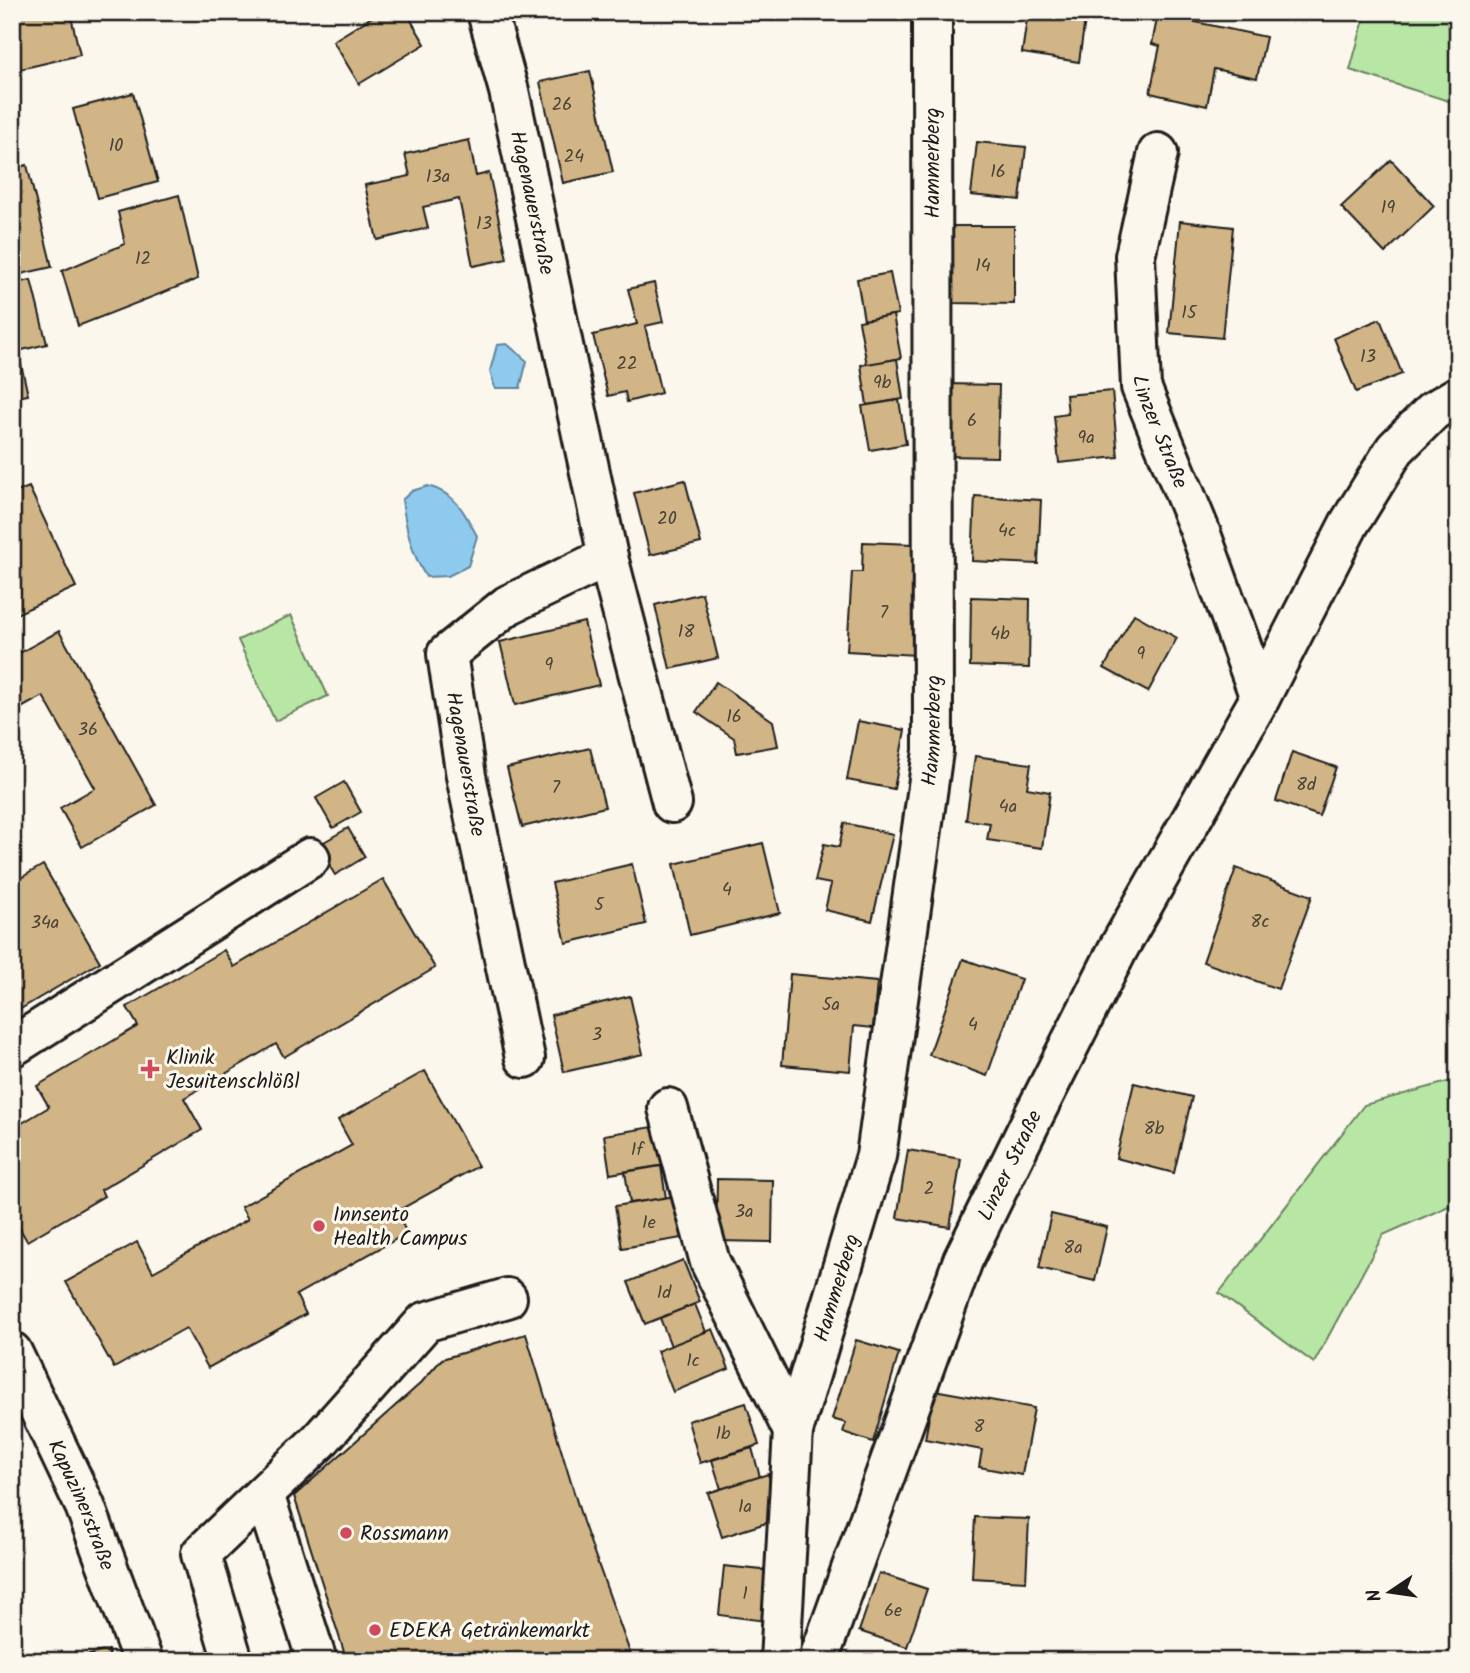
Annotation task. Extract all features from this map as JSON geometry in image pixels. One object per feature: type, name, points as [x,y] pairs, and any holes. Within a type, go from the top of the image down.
[{"type":"street","name":"Hagenauerstraße","points":[[487,12],[509,91],[608,557],[672,803]]},
{"type":"street","name":"Hammerberg","points":[[780,1661],[793,1432],[876,1156],[933,751],[932,12]]},
{"type":"street","name":"Linzer Straße","points":[[1158,153],[1135,256],[1141,387],[1198,526],[1260,698]]},
{"type":"street","name":"Linzer Straße","points":[[818,1661],[963,1260],[1118,949],[1260,698],[1349,524],[1395,449],[1433,411],[1458,397]]},
{"type":"street","name":"Hagenauerstraße","points":[[526,1058],[466,776],[447,654],[508,605],[608,557]]},
{"type":"street","points":[[12,1046],[310,858]]},
{"type":"street","name":"Hammerberg","points":[[668,1108],[710,1262],[793,1432]]},
{"type":"street","points":[[233,1661],[201,1554],[319,1441],[425,1322],[506,1298]]},
{"type":"street","name":"Kapuzinerstraße","points":[[12,1352],[85,1506],[144,1661]]},
{"type":"street","points":[[264,1494],[317,1661]]},
{"type":"green space","points":[[1366,12],[1458,12],[1458,104],[1350,70]]},
{"type":"green space","points":[[291,615],[328,696],[275,721],[238,640]]},
{"type":"green space","points":[[1458,1079],[1458,1202],[1383,1235],[1314,1363],[1219,1293],[1364,1105]]},
{"type":"water","points":[[507,344],[527,361],[520,388],[495,388],[490,371],[497,345]]},
{"type":"water","points":[[428,486],[446,494],[458,505],[477,536],[468,566],[448,576],[426,577],[416,558],[407,530],[402,500],[412,491]]},
{"type":"building","points":[[12,12],[70,12],[80,55],[12,71]]},
{"type":"building","points":[[380,12],[406,12],[425,44],[359,84],[333,41]]},
{"type":"building","points":[[1028,12],[1086,12],[1079,62],[1022,53]]},
{"type":"building","points":[[1158,14],[1266,37],[1257,78],[1214,69],[1207,106],[1150,93],[1160,46],[1152,44]]},
{"type":"building","points":[[590,71],[613,172],[563,183],[540,82]]},
{"type":"building","points":[[133,93],[158,182],[98,198],[73,109]]},
{"type":"building","points":[[469,140],[476,176],[489,173],[507,259],[473,266],[459,199],[423,207],[428,228],[377,240],[365,185],[410,176],[405,154]]},
{"type":"building","points":[[977,142],[1026,147],[1020,200],[971,195]]},
{"type":"building","points":[[1391,160],[1434,206],[1385,253],[1341,207]]},
{"type":"building","points":[[27,165],[52,267],[12,276],[12,169]]},
{"type":"building","points":[[179,195],[198,279],[78,326],[62,271],[125,244],[118,212]]},
{"type":"building","points":[[1180,221],[1233,227],[1222,338],[1169,333]]},
{"type":"building","points":[[952,226],[1014,226],[1014,304],[952,303]]},
{"type":"building","points":[[890,273],[898,314],[864,320],[857,279]]},
{"type":"building","points":[[31,280],[47,344],[18,351],[28,395],[12,398],[12,284]]},
{"type":"building","points":[[654,283],[663,322],[645,326],[661,393],[627,402],[625,392],[608,396],[593,335],[637,324],[628,289]]},
{"type":"building","points":[[893,315],[901,358],[867,365],[859,321]]},
{"type":"building","points":[[1380,319],[1402,374],[1356,392],[1334,338]]},
{"type":"building","points":[[897,359],[903,399],[867,405],[861,365]]},
{"type":"building","points":[[946,384],[999,385],[997,457],[945,456]]},
{"type":"building","points":[[1112,391],[1118,457],[1059,463],[1054,416],[1068,414],[1066,395]]},
{"type":"building","points":[[899,400],[906,444],[870,450],[862,406]]},
{"type":"building","points":[[685,480],[701,543],[650,555],[634,493]]},
{"type":"building","points":[[29,487],[76,587],[12,616],[12,494]]},
{"type":"building","points":[[975,496],[1041,500],[1038,564],[972,561]]},
{"type":"building","points":[[863,542],[913,544],[912,571],[920,572],[916,655],[847,651],[852,572],[862,572]]},
{"type":"building","points":[[702,593],[718,658],[670,669],[655,605]]},
{"type":"building","points":[[971,597],[1030,599],[1029,668],[970,666]]},
{"type":"building","points":[[1134,614],[1177,638],[1148,692],[1104,668]]},
{"type":"building","points":[[584,622],[599,685],[515,705],[500,642]]},
{"type":"building","points":[[59,631],[156,805],[82,847],[60,808],[95,788],[43,696],[12,713],[12,657]]},
{"type":"building","points":[[716,682],[773,721],[778,746],[737,753],[734,738],[696,712]]},
{"type":"building","points":[[858,721],[905,730],[894,789],[847,780]]},
{"type":"building","points":[[590,748],[605,807],[522,827],[507,768]]},
{"type":"building","points":[[1292,752],[1336,767],[1319,816],[1276,801]]},
{"type":"building","points":[[975,756],[1031,764],[1027,788],[1050,792],[1042,848],[987,840],[990,823],[966,820]]},
{"type":"building","points":[[344,782],[361,812],[333,828],[316,798]]},
{"type":"building","points":[[844,823],[893,834],[872,921],[825,910],[831,884],[815,881],[824,844],[839,847]]},
{"type":"building","points":[[348,828],[365,857],[335,875],[317,846]]},
{"type":"building","points":[[763,843],[780,913],[690,935],[674,864]]},
{"type":"building","points":[[632,864],[646,924],[566,943],[552,883]]},
{"type":"building","points":[[43,865],[100,962],[12,1014],[12,883]]},
{"type":"building","points":[[1236,868],[1312,896],[1278,989],[1203,962]]},
{"type":"building","name":"Klinik Jesuitenschlößl","points":[[383,879],[435,968],[284,1057],[276,1044],[184,1098],[202,1130],[101,1190],[104,1196],[27,1241],[12,1215],[12,1129],[49,1107],[37,1086],[138,1026],[127,1007],[224,950],[234,967]]},
{"type":"building","points":[[963,959],[1021,979],[987,1076],[929,1055]]},
{"type":"building","points":[[790,974],[877,982],[873,1028],[854,1026],[850,1071],[782,1065]]},
{"type":"building","points":[[630,996],[643,1054],[564,1072],[551,1015]]},
{"type":"building","name":"Innsento Health Campus","points":[[425,1071],[478,1166],[396,1212],[407,1233],[296,1295],[306,1314],[208,1368],[186,1328],[114,1368],[66,1282],[137,1242],[153,1272],[248,1219],[241,1207],[352,1145],[338,1120]]},
{"type":"building","points":[[1134,1083],[1192,1097],[1174,1173],[1116,1158]]},
{"type":"building","points":[[665,1125],[671,1164],[610,1174],[604,1135]]},
{"type":"building","points":[[908,1150],[961,1159],[950,1227],[897,1218]]},
{"type":"building","points":[[661,1166],[666,1198],[630,1203],[625,1172]]},
{"type":"building","points":[[717,1179],[773,1180],[772,1242],[716,1241]]},
{"type":"building","points":[[675,1196],[682,1238],[622,1248],[615,1206]]},
{"type":"building","points":[[1051,1214],[1107,1227],[1095,1281],[1039,1268]]},
{"type":"building","points":[[683,1260],[700,1302],[645,1324],[628,1282]]},
{"type":"building","points":[[695,1304],[706,1332],[671,1346],[660,1318]]},
{"type":"building","points":[[713,1329],[729,1369],[673,1392],[657,1351]]},
{"type":"building","points":[[526,1334],[583,1522],[633,1661],[347,1661],[294,1496],[421,1383],[442,1359]]},
{"type":"building","points":[[856,1340],[899,1353],[873,1442],[843,1432],[846,1423],[832,1419]]},
{"type":"building","points":[[934,1390],[1034,1408],[1022,1475],[979,1467],[982,1450],[925,1439]]},
{"type":"building","points":[[746,1403],[759,1445],[700,1463],[688,1421]]},
{"type":"building","points":[[752,1448],[760,1477],[721,1489],[712,1460]]},
{"type":"building","points":[[768,1474],[782,1518],[722,1537],[708,1493]]},
{"type":"building","points":[[975,1517],[1029,1519],[1026,1581],[972,1578]]},
{"type":"building","points":[[724,1566],[771,1571],[765,1621],[719,1615]]},
{"type":"building","points":[[879,1573],[927,1589],[907,1647],[859,1631]]},
{"type":"building","points":[[108,1650],[110,1661],[66,1661]]},
{"type":"place","name":"Klinik Jesuitenschlößl","points":[[150,1069]]},
{"type":"place","name":"Innsento Health Campus","points":[[319,1226]]},
{"type":"place","name":"Rossmann","points":[[346,1533]]},
{"type":"place","name":"EDEKA Getränkemarkt","points":[[375,1630]]}]
